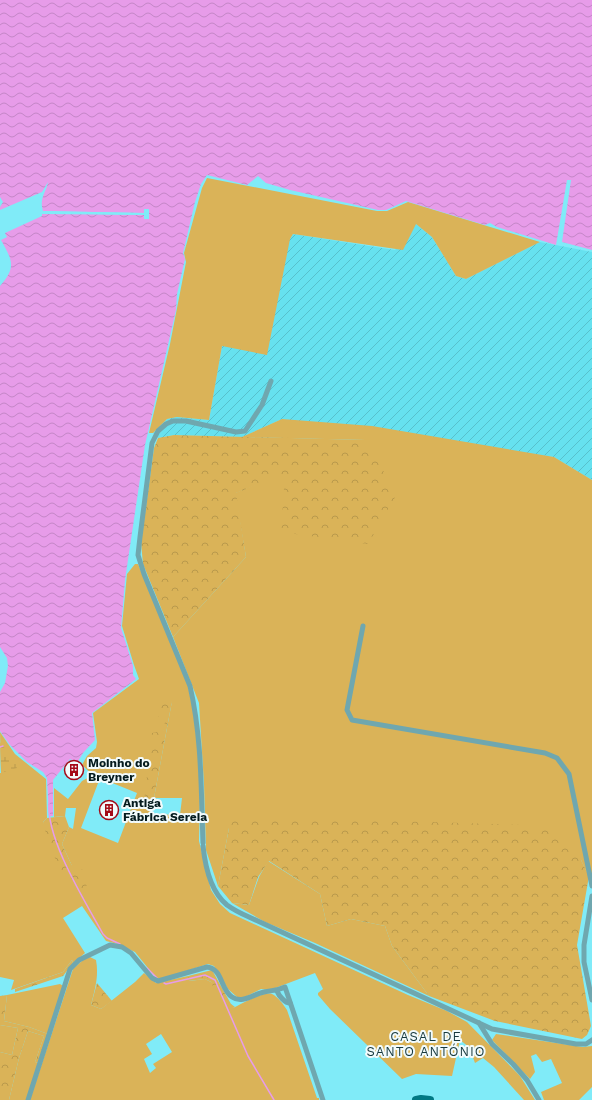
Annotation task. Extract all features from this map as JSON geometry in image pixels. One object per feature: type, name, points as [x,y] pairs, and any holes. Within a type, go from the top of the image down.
[{"type":"main road","points":[[416,1100],[430,1100]]},
{"type":"street","points":[[271,381],[262,405],[245,431],[236,432],[186,421],[166,424],[158,431],[152,443],[138,555],[144,574],[190,686],[201,756],[203,844],[205,862],[216,892],[226,904],[234,910],[492,1029],[576,1044],[586,1044],[592,1040]]},
{"type":"street","points":[[363,626],[347,710],[352,720],[545,753],[557,758],[569,774],[592,886]]},
{"type":"street","points":[[592,896],[584,945],[584,962],[592,1000]]},
{"type":"street","points":[[28,1100],[70,969],[79,960],[110,945],[122,947],[131,953],[152,978],[158,981],[207,967],[216,971],[225,989],[232,997],[240,999],[248,998],[263,992],[277,991],[285,987],[323,1100]]},
{"type":"street","points":[[277,991],[287,1003],[290,1003]]},
{"type":"street","points":[[478,1022],[492,1044],[514,1064],[527,1080],[539,1100]]},
{"type":"shaded area","points":[[416,224],[432,237],[456,276],[466,279],[540,242],[592,252],[592,480],[554,457],[282,419],[242,437],[174,435],[158,438],[153,433],[167,419],[177,417],[209,420],[222,346],[293,234],[395,250]]},
{"type":"green space","points":[[207,178],[377,211],[387,211],[408,202],[540,242],[466,279],[456,276],[432,237],[416,224],[403,250],[293,234],[290,239],[267,355],[222,346],[209,420],[177,417],[167,419],[153,433],[149,433],[170,344],[186,262],[184,253],[202,188]]},
{"type":"green space","points":[[282,419],[372,426],[554,457],[592,480],[592,883],[581,860],[229,828],[218,886],[206,850],[199,703],[173,637],[246,557],[235,493],[365,440],[242,437]]},
{"type":"green space","points":[[174,435],[365,440],[397,494],[368,544],[281,532],[285,474],[236,493],[246,557],[173,637],[143,564],[141,543],[154,448],[158,438]]},
{"type":"green space","points":[[135,564],[138,564],[188,686],[194,715],[198,752],[200,798],[199,841],[211,890],[220,904],[230,913],[408,995],[447,1011],[467,1022],[520,1076],[535,1100],[524,1100],[494,1067],[483,1058],[475,1063],[469,1047],[460,1040],[452,1076],[416,1074],[402,1079],[330,1009],[318,995],[318,993],[323,989],[315,973],[270,990],[261,989],[245,997],[237,997],[228,989],[214,966],[208,964],[164,978],[156,978],[135,952],[118,944],[106,941],[82,906],[63,918],[85,953],[73,963],[72,960],[63,972],[11,990],[14,980],[0,977],[0,732],[15,754],[46,779],[47,818],[43,822],[72,866],[62,844],[69,827],[73,829],[76,808],[66,808],[65,816],[54,817],[54,788],[68,799],[82,781],[93,775],[82,765],[87,756],[96,748],[97,742],[93,713],[139,679],[122,626],[127,574]],"holes":[[[172,701],[154,798],[182,798],[180,815],[150,814],[152,805],[144,801]],[[100,778],[137,793],[118,843],[81,828]]]},
{"type":"green space","points":[[172,701],[152,805],[144,801],[152,733],[163,731],[165,722],[158,719],[161,703]]},
{"type":"green space","points":[[0,742],[17,764],[17,768],[1,773]]},
{"type":"green space","points":[[65,816],[69,827],[62,844],[72,866],[83,870],[87,888],[73,891],[50,849],[43,822],[47,818]]},
{"type":"green space","points":[[234,816],[555,826],[581,860],[589,876],[577,945],[591,1026],[587,1035],[582,1039],[495,1021],[429,996],[392,946],[385,926],[351,919],[327,926],[320,894],[269,861],[258,877],[249,905],[232,903],[218,886],[229,828]]},
{"type":"green space","points":[[268,861],[320,894],[327,926],[351,919],[385,926],[392,946],[429,996],[315,943],[265,922],[232,903],[249,905],[259,877]]},
{"type":"green space","points":[[90,957],[96,960],[97,977],[91,1005],[101,1009],[144,973],[156,983],[188,976],[189,981],[205,979],[211,982],[233,1008],[263,994],[274,995],[287,1010],[317,1098],[319,1098],[319,1100],[30,1100],[73,969],[83,960]],"holes":[[[161,1034],[172,1052],[153,1064],[156,1068],[150,1073],[144,1059],[152,1054],[146,1044]]]},
{"type":"green space","points":[[72,960],[73,963],[63,976],[15,992],[15,989],[63,972]]},
{"type":"green space","points":[[212,970],[231,1004],[235,1007],[222,1006],[211,982],[205,979],[188,981],[188,976]]},
{"type":"green space","points":[[97,983],[112,1001],[101,1009],[91,1005]]},
{"type":"green space","points":[[60,984],[63,986],[48,1034],[29,1027],[4,1021],[7,995]]},
{"type":"green space","points":[[7,995],[4,1021],[29,1027],[48,1034],[39,1063],[35,1062],[44,1036],[28,1031],[19,1058],[9,1100],[0,1100],[0,1052],[12,1055],[18,1028],[0,1025],[0,996]]},
{"type":"green space","points":[[0,1025],[18,1028],[12,1055],[0,1052]]},
{"type":"green space","points":[[28,1031],[44,1036],[35,1062],[39,1063],[27,1100],[9,1100],[19,1058]]},
{"type":"green space","points":[[496,1034],[583,1047],[592,1046],[592,1087],[579,1100],[544,1100],[541,1092],[562,1083],[551,1059],[542,1062],[536,1054],[531,1056],[535,1072],[530,1079],[492,1040]]},
{"type":"water","points":[[0,0],[592,0],[592,250],[562,242],[571,180],[567,180],[556,245],[497,227],[490,223],[485,225],[406,201],[386,210],[378,210],[290,190],[266,183],[258,176],[247,185],[207,175],[201,184],[195,202],[183,253],[185,259],[177,294],[176,310],[145,445],[125,580],[121,628],[133,666],[133,675],[136,679],[92,713],[95,740],[83,753],[77,763],[70,759],[53,780],[53,816],[49,816],[47,778],[43,772],[27,762],[10,745],[0,731],[0,692],[5,683],[8,666],[7,658],[0,647],[0,286],[9,274],[11,268],[10,258],[1,240],[7,237],[5,233],[42,216],[42,214],[144,215],[144,219],[149,219],[149,209],[144,209],[144,213],[43,211],[42,199],[48,182],[42,192],[0,210],[3,202],[0,197]]},
{"type":"pier","points":[[144,209],[149,209],[149,219],[144,219],[144,215],[40,213],[41,211],[144,213]]},
{"type":"waterway","points":[[49,803],[50,818],[54,834],[60,852],[77,888],[103,934],[107,938],[120,944]]},
{"type":"waterway","points":[[147,968],[157,978]]},
{"type":"waterway","points":[[164,983],[166,984],[205,975],[215,980],[248,1056],[274,1100]]},
{"type":"place","name":"Moinho do Breyner","points":[[74,770]]},
{"type":"place","name":"Antiga Fábrica Sereia","points":[[109,810]]},
{"type":"district","name":"CASAL DE SANTO ANTÓNIO","points":[[426,1044]]}]
